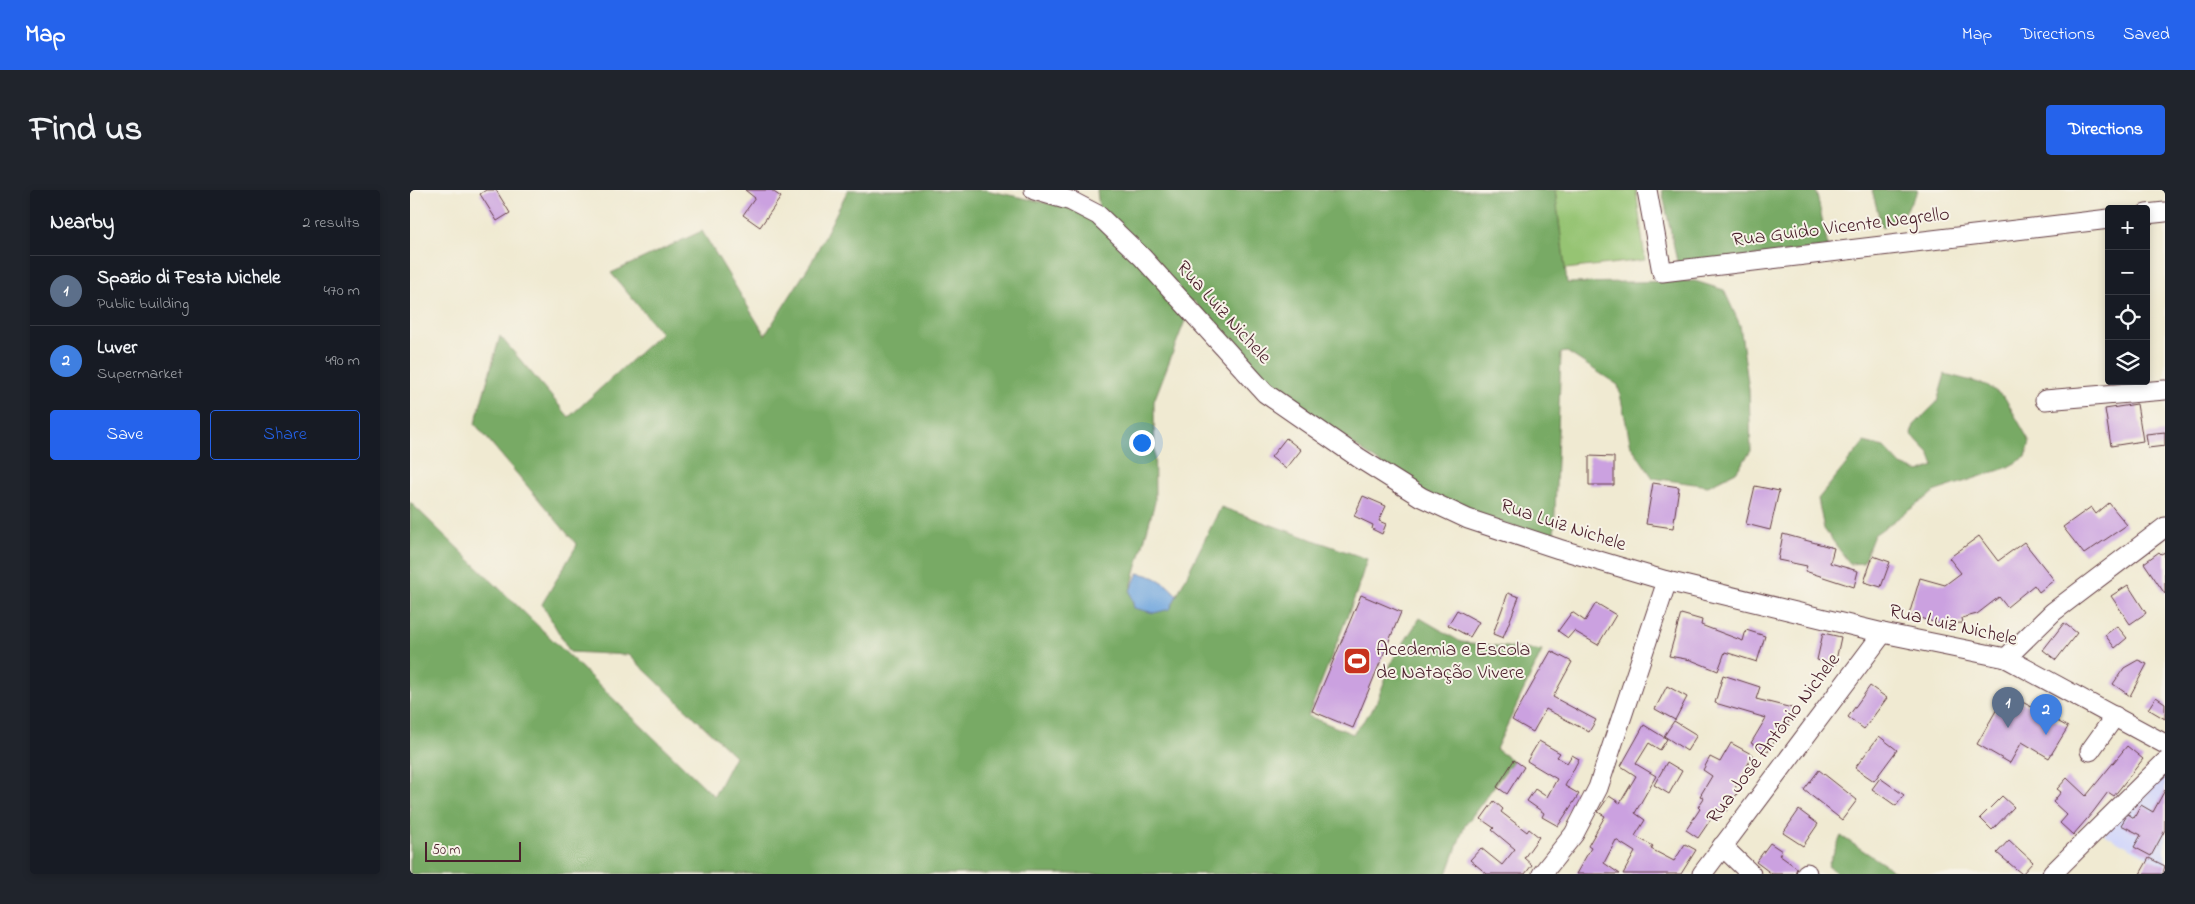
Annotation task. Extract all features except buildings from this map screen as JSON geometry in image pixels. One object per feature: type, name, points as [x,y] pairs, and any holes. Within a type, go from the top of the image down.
[{"type":"street","name":"Rua Luiz Nichele","points":[[1034,190],[1072,201],[1098,215],[1142,257],[1265,393],[1359,458],[1421,497],[1468,519],[1559,550],[1667,582],[1883,633],[2006,658],[2165,744]]},
{"type":"street","name":"Rua Guido Vicente Negrello","points":[[1647,190],[1662,272],[2105,219]]},
{"type":"street","points":[[2150,214],[2165,212]]},
{"type":"street","points":[[2045,400],[2165,390]]},
{"type":"street","points":[[2006,658],[2053,612],[2165,527]]},
{"type":"street","points":[[1542,874],[1574,834],[1598,788],[1667,582]]},
{"type":"street","name":"Rua José Antônio Nichele","points":[[1702,874],[1883,633]]},
{"type":"street","points":[[2090,751],[2115,716]]},
{"type":"street","points":[[2052,874],[2165,762]]},
{"type":"street","points":[[1722,846],[1751,874]]},
{"type":"shaded area","points":[[2165,771],[2165,874],[2140,874],[2149,858],[2104,834]]},
{"type":"green space","points":[[848,190],[986,190],[1056,205],[1099,208],[1097,190],[1555,190],[1567,283],[1695,281],[1724,290],[1740,325],[1749,390],[1751,451],[1736,472],[1708,486],[1653,478],[1631,446],[1618,385],[1567,352],[1561,353],[1554,540],[1477,515],[1421,491],[1265,384],[1193,300],[1154,401],[1155,502],[1130,591],[1134,607],[1170,609],[1221,507],[1367,559],[1356,594],[1308,716],[1353,734],[1375,706],[1393,659],[1420,618],[1461,642],[1542,651],[1496,749],[1513,761],[1464,827],[1447,874],[410,874],[410,502],[714,796],[735,756],[629,655],[570,652],[542,604],[577,545],[475,424],[500,336],[569,417],[661,333],[611,273],[702,231],[765,335],[811,263]]},
{"type":"green space","points":[[1555,190],[1636,190],[1645,260],[1565,269]]},
{"type":"green space","points":[[1662,190],[1816,190],[1828,247],[1678,266]]},
{"type":"green space","points":[[1872,190],[1918,191],[1904,214],[1882,228]]},
{"type":"green space","points":[[1945,374],[1987,385],[2005,398],[2030,442],[2026,457],[2006,468],[1936,491],[1874,535],[1863,563],[1850,564],[1824,529],[1818,499],[1864,442],[1884,447],[1901,465],[1919,472],[1934,466],[1929,453],[1911,434],[1914,425],[1937,402]]},
{"type":"green space","points":[[1841,836],[1899,874],[1838,874],[1828,866]]},
{"type":"water","points":[[1138,573],[1160,580],[1177,595],[1170,609],[1154,613],[1134,608],[1130,591]]},
{"type":"place","name":"Acedemia e Escola de Natação Vivere","points":[[1357,661]]},
{"type":"place","name":"Spazio di Festa Nichele","points":[[2008,728]]},
{"type":"place","name":"Luver","points":[[2046,735]]}]
